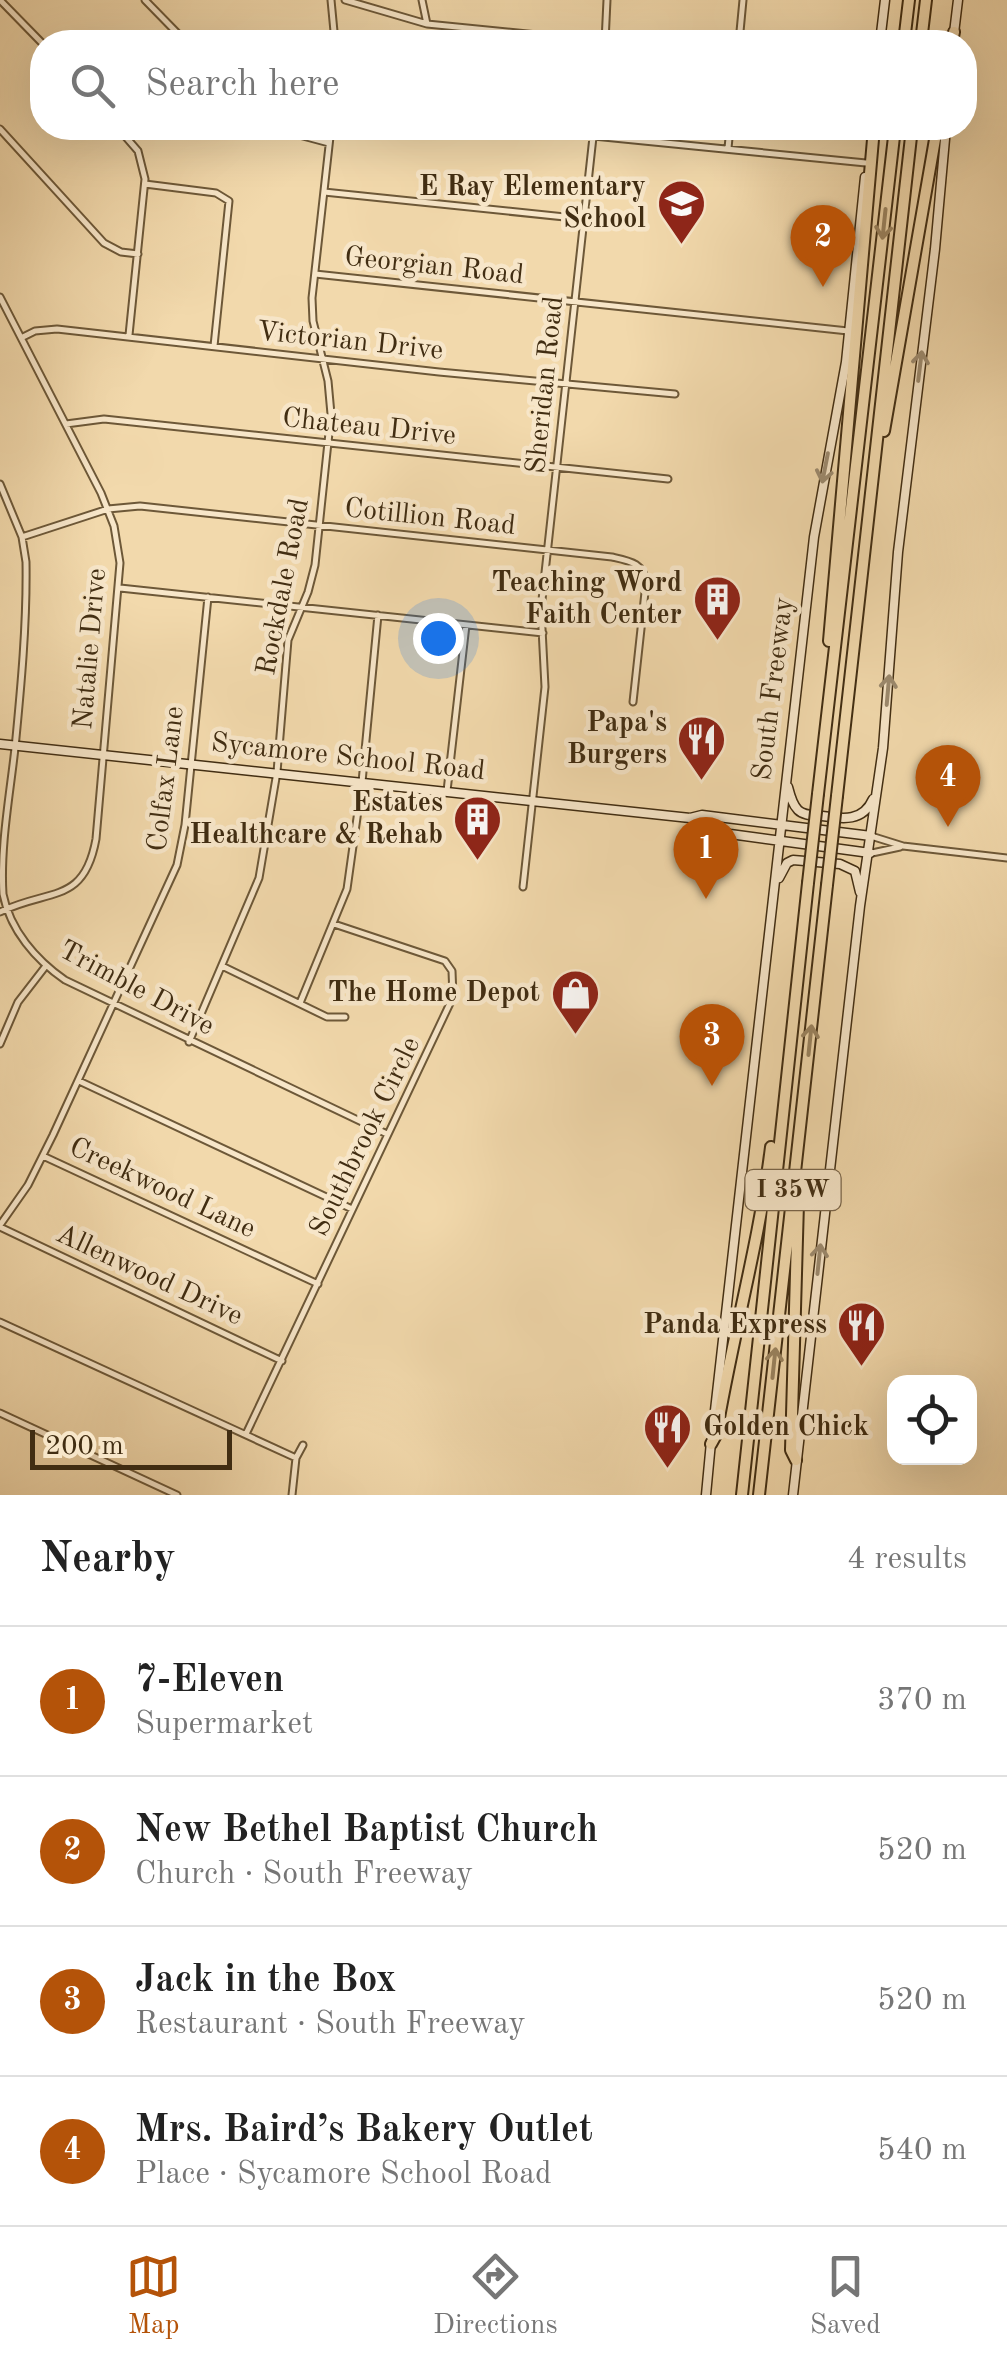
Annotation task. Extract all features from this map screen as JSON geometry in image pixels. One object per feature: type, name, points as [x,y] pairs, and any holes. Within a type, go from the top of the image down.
[{"type":"highway","points":[[905,30],[908,0]]},
{"type":"highway","points":[[923,30],[926,0]]},
{"type":"highway","points":[[833,665],[827,656],[871,140]]},
{"type":"highway","name":"South Freeway","points":[[742,1495],[786,1068],[893,140]]},
{"type":"highway","name":"I 35W","points":[[760,1495],[911,140]]},
{"type":"highway","points":[[874,466],[892,396],[936,140]]},
{"type":"highway","points":[[711,1444],[765,1195],[779,1082],[786,1068]]},
{"type":"highway","points":[[796,1460],[791,1450],[795,1249],[801,1166],[798,1144]]},
{"type":"main road","points":[[881,30],[885,0]]},
{"type":"main road","points":[[954,30],[958,0]]},
{"type":"main road","name":"South Freeway","points":[[706,1495],[817,514],[843,379],[870,140]]},
{"type":"main road","points":[[792,1495],[860,906],[878,786],[898,552],[945,140]]},
{"type":"main road","name":"Sycamore School Road","points":[[0,744],[690,818],[730,834],[870,852]]},
{"type":"main road","points":[[787,778],[789,794],[800,812],[850,820],[869,808],[878,786]]},
{"type":"main road","name":"Sycamore School Road","points":[[690,818],[702,815],[871,836]]},
{"type":"main road","points":[[776,882],[793,860],[851,866],[860,886],[860,906]]},
{"type":"street","points":[[0,0],[30,31]]},
{"type":"street","points":[[146,0],[175,30]]},
{"type":"street","points":[[331,0],[334,30]]},
{"type":"street","points":[[345,0],[426,24],[486,30]]},
{"type":"street","points":[[422,0],[426,24]]},
{"type":"street","points":[[606,0],[606,30]]},
{"type":"street","points":[[739,30],[743,0]]},
{"type":"street","points":[[0,129],[104,243],[121,252],[138,254]]},
{"type":"street","points":[[128,140],[138,152],[145,184],[129,337]]},
{"type":"street","points":[[319,140],[330,143]]},
{"type":"street","name":"Rockdale Road","points":[[189,1042],[258,878],[276,772],[288,640],[303,608],[315,566],[331,414],[312,309],[330,140]]},
{"type":"street","name":"Sheridan Road","points":[[523,886],[546,687],[541,609],[593,140]]},
{"type":"street","points":[[665,140],[866,164]]},
{"type":"street","points":[[728,148],[729,140]]},
{"type":"street","points":[[145,184],[216,193],[229,201],[214,346]]},
{"type":"street","points":[[324,192],[584,219]]},
{"type":"street","name":"Georgian Road","points":[[314,274],[848,331]]},
{"type":"street","name":"Natalie Drive","points":[[0,297],[108,508],[118,552],[120,588],[96,839],[89,869],[72,887],[4,910]]},
{"type":"street","name":"Victorian Drive","points":[[22,338],[34,331],[57,329],[674,394]]},
{"type":"street","name":"Chateau Drive","points":[[66,424],[104,419],[668,478]]},
{"type":"street","name":"Trimble Drive","points":[[0,484],[22,537],[27,587],[1,865],[4,910],[45,967],[189,1042],[387,1134]]},
{"type":"street","name":"Cotillion Road","points":[[22,537],[108,508],[140,506],[634,562],[642,569],[646,583],[633,702]]},
{"type":"street","points":[[120,588],[542,633]]},
{"type":"street","name":"Colfax Lane","points":[[0,1226],[28,1185],[177,865],[185,825],[208,597]]},
{"type":"street","points":[[300,1002],[334,924],[352,864],[378,616]]},
{"type":"street","points":[[447,791],[466,625]]},
{"type":"street","name":"Sycamore School Road","points":[[871,836],[903,846],[1007,858]]},
{"type":"street","name":"Sycamore School Road","points":[[870,852],[903,846]]},
{"type":"street","name":"Southbrook Circle","points":[[246,1434],[449,1010],[454,989],[452,971],[445,962],[334,924]]},
{"type":"street","points":[[222,966],[327,1017],[345,1018]]},
{"type":"street","points":[[0,1044],[18,1002],[45,967]]},
{"type":"street","points":[[78,1081],[352,1209]]},
{"type":"street","name":"Creekwood Lane","points":[[42,1156],[318,1284]]},
{"type":"street","name":"Allenwood Drive","points":[[0,1226],[282,1361]]},
{"type":"street","points":[[0,1322],[296,1458]]},
{"type":"street","points":[[0,1413],[177,1495]]},
{"type":"street","points":[[292,1495],[296,1458],[303,1445]]},
{"type":"place","name":"E Ray Elementary School","points":[[681,246]]},
{"type":"place","name":"New Bethel Baptist Church","points":[[823,287]]},
{"type":"place","name":"Teaching Word Faith Center","points":[[717,642]]},
{"type":"place","name":"Papa's Burgers","points":[[702,782]]},
{"type":"place","name":"Mrs. Baird’s Bakery Outlet","points":[[948,827]]},
{"type":"place","name":"Estates Healthcare & Rehab","points":[[478,862]]},
{"type":"place","name":"7-Eleven","points":[[706,899]]},
{"type":"place","name":"The Home Depot","points":[[575,1036]]},
{"type":"place","name":"Jack in the Box","points":[[712,1086]]},
{"type":"place","name":"Panda Express","points":[[862,1368]]},
{"type":"place","name":"Golden Chick","points":[[668,1470]]}]
